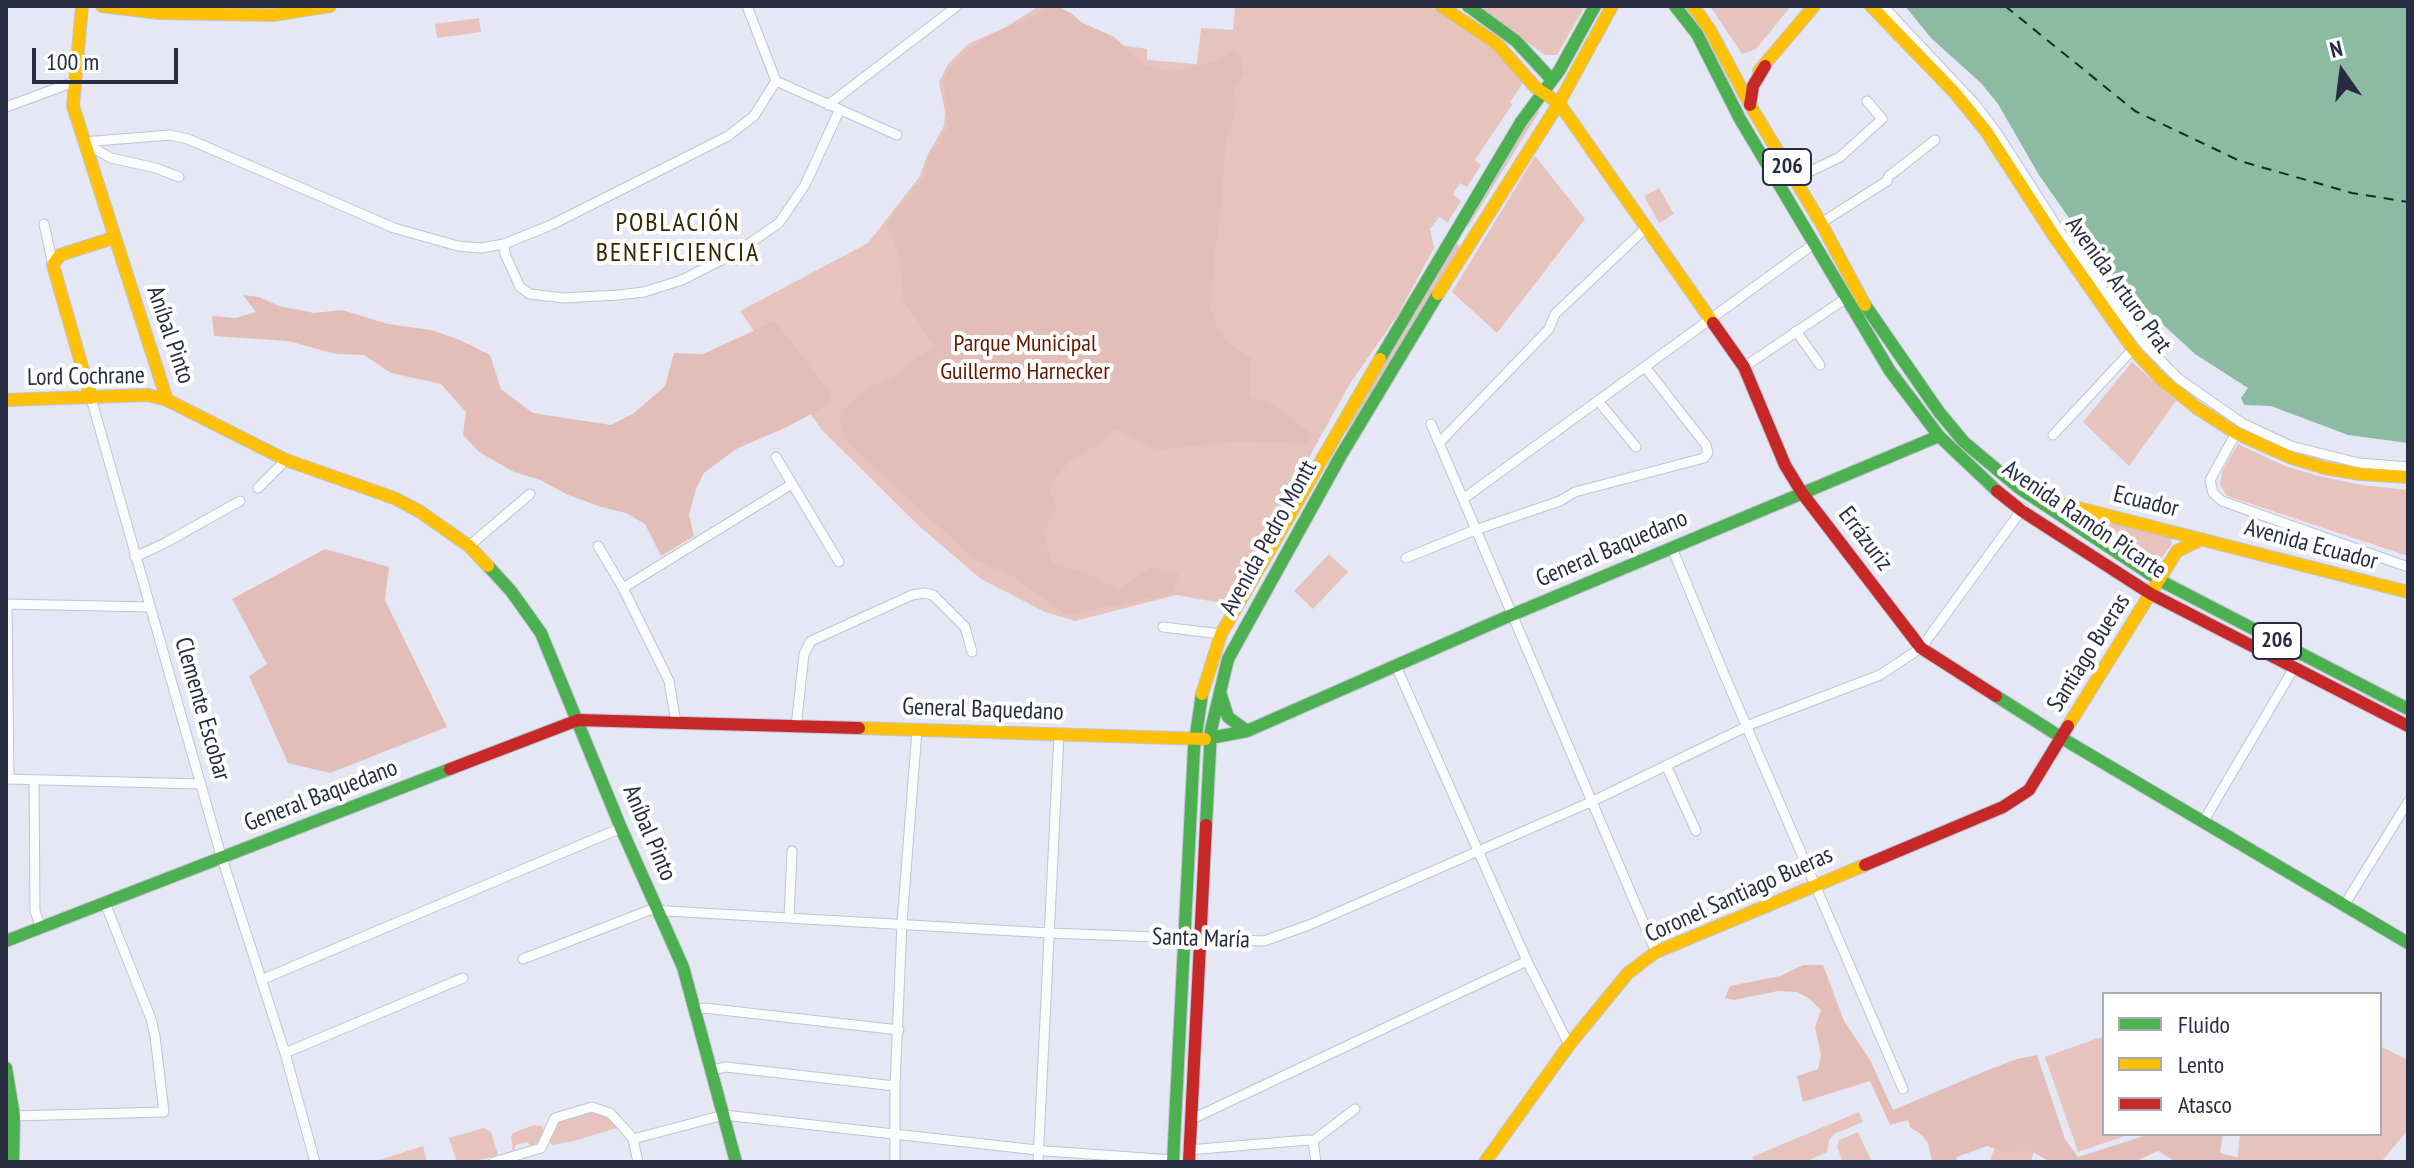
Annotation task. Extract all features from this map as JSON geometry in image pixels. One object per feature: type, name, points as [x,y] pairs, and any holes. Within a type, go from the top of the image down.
[{"type":"main road","name":"Aníbal Pinto","points":[[82,6],[73,106],[167,400],[286,460],[394,498],[444,527],[469,546],[511,591],[548,649],[621,828],[683,967],[736,1162]]},
{"type":"main road","points":[[102,6],[159,13],[330,6]]},
{"type":"main road","name":"Errázuriz","points":[[1441,6],[1497,44],[1543,93],[1559,103],[1744,367],[1785,465],[1802,493],[1921,648],[2062,738],[2408,943]]},
{"type":"main road","points":[[1468,6],[1501,29],[1542,67],[1557,73],[1559,103]]},
{"type":"main road","name":"Avenida Pedro Montt","points":[[1173,1161],[1195,738],[1200,701],[1221,634],[1521,122],[1557,73],[1595,6]]},
{"type":"main road","name":"Avenida Pedro Montt","points":[[1188,1156],[1210,739],[1219,689],[1238,638],[1340,457],[1470,241],[1559,103],[1612,6]]},
{"type":"main road","name":"Avenida Ramón Picarte","points":[[1675,6],[1704,47],[1740,119],[1845,299],[1890,371],[1939,436],[2022,511],[2151,594],[2408,726]]},
{"type":"main road","name":"Avenida Ramón Picarte","points":[[1693,6],[1710,30],[1750,105],[1821,223],[1859,297],[1939,412],[1964,442],[2033,497],[2159,580],[2408,709]]},
{"type":"main road","points":[[1740,119],[1743,92],[1751,79],[1814,6]]},
{"type":"main road","name":"Avenida Arturo Prat","points":[[1871,6],[1955,93],[1986,131],[2133,349],[2171,387],[2236,433],[2292,458],[2360,474],[2408,477]]},
{"type":"main road","points":[[1727,63],[1745,69],[1765,66]]},
{"type":"main road","points":[[1750,105],[1753,86],[1765,66]]},
{"type":"main road","points":[[1457,231],[1470,241]]},
{"type":"main road","points":[[53,265],[60,255],[113,238]]},
{"type":"main road","name":"Clemente Escobar","points":[[53,265],[91,398]]},
{"type":"main road","name":"Lord Cochrane","points":[[6,400],[148,395],[167,400]]},
{"type":"main road","name":"General Baquedano","points":[[6,941],[578,720],[1210,739],[1247,731],[1939,436]]},
{"type":"main road","points":[[1327,450],[1340,457]]},
{"type":"main road","name":"Ecuador","points":[[2033,497],[2202,539]]},
{"type":"main road","points":[[2169,530],[2177,551],[2202,539]]},
{"type":"main road","name":"Avenida Ecuador","points":[[2202,539],[2408,592]]},
{"type":"main road","name":"Santiago Bueras","points":[[2062,738],[2177,551]]},
{"type":"main road","points":[[1219,689],[1228,717],[1247,731]]},
{"type":"main road","name":"Coronel Santiago Bueras","points":[[1485,1162],[1569,1045],[1628,973],[1656,952],[2017,800],[2039,778],[2062,738]]},
{"type":"main road","points":[[6,1068],[14,1116],[13,1162]]},
{"type":"main road","points":[[1175,1118],[1190,1120]]},
{"type":"street","points":[[747,6],[776,81],[897,135]]},
{"type":"street","points":[[828,105],[957,6]]},
{"type":"street","points":[[1883,6],[1990,123],[2061,233],[2100,286],[2146,346],[2179,379],[2242,423],[2291,446],[2359,463],[2408,467]]},
{"type":"street","points":[[83,142],[170,135],[188,139],[394,228],[458,246],[481,248],[504,244],[551,225],[728,136],[754,116],[776,81]]},
{"type":"street","points":[[6,107],[74,82]]},
{"type":"street","points":[[1794,179],[1840,157],[1882,119],[1867,101]]},
{"type":"street","points":[[504,244],[505,254],[520,287],[530,294],[564,298],[618,295],[644,292],[682,280],[737,252],[779,223],[805,185],[839,111]]},
{"type":"street","points":[[1821,223],[1887,181],[1889,176],[1935,140]]},
{"type":"street","points":[[83,142],[111,158],[156,168],[179,177]]},
{"type":"street","name":"Clemente Escobar","points":[[44,224],[53,265]]},
{"type":"street","points":[[1439,443],[1549,329],[1555,314],[1647,227]]},
{"type":"street","points":[[1463,499],[1815,243]]},
{"type":"street","points":[[1744,367],[1845,299]]},
{"type":"street","points":[[1796,331],[1820,365]]},
{"type":"street","points":[[2053,435],[2133,349]]},
{"type":"street","points":[[1406,558],[1560,501],[1575,492],[1704,458],[1708,453],[1706,445],[1645,367]]},
{"type":"street","name":"Clemente Escobar","points":[[91,398],[222,858],[285,1053],[315,1162]]},
{"type":"street","points":[[1599,402],[1636,447]]},
{"type":"street","points":[[1431,424],[1656,952]]},
{"type":"street","points":[[2236,433],[2210,480],[2213,493],[2222,501],[2408,567]]},
{"type":"street","points":[[776,457],[839,562]]},
{"type":"street","points":[[258,488],[286,460]]},
{"type":"street","points":[[623,588],[792,484]]},
{"type":"street","points":[[469,546],[530,494]]},
{"type":"street","points":[[1921,648],[2033,497]]},
{"type":"street","points":[[135,557],[240,501]]},
{"type":"street","points":[[598,546],[623,588],[669,681],[676,723]]},
{"type":"street","points":[[1672,548],[1903,1089]]},
{"type":"street","points":[[796,727],[804,654],[811,641],[912,595],[933,595],[965,627],[972,652]]},
{"type":"street","points":[[149,607],[6,604],[8,779],[201,784]]},
{"type":"street","points":[[1163,627],[1221,634]]},
{"type":"street","name":"Santa María","points":[[523,959],[650,910],[1049,933],[1264,941],[1309,925],[1593,801],[1746,726],[1880,675],[1921,648]]},
{"type":"street","points":[[1396,666],[1527,961],[1569,1045]]},
{"type":"street","points":[[2203,822],[2294,668]]},
{"type":"street","points":[[895,1162],[902,923],[917,730]]},
{"type":"street","points":[[1038,1162],[1059,734]]},
{"type":"street","points":[[1666,765],[1696,831]]},
{"type":"street","points":[[34,780],[35,911],[41,928]]},
{"type":"street","points":[[2345,904],[2408,802]]},
{"type":"street","points":[[261,980],[621,828]]},
{"type":"street","points":[[789,917],[792,851]]},
{"type":"street","points":[[14,1116],[164,1112],[153,1028],[105,903]]},
{"type":"street","points":[[1190,1120],[1527,961]]},
{"type":"street","points":[[285,1053],[463,978]]},
{"type":"street","points":[[696,1010],[704,1008],[899,1030]]},
{"type":"street","points":[[712,1070],[726,1067],[895,1086]]},
{"type":"street","points":[[494,1162],[541,1148],[555,1118],[592,1107],[610,1113],[633,1139],[638,1162]]},
{"type":"street","points":[[1188,1156],[1313,1141],[1355,1109]]},
{"type":"street","points":[[633,1139],[724,1115],[1111,1159],[1173,1161]]},
{"type":"street","points":[[1313,1141],[1316,1162]]},
{"type":"green space","name":"Parque Municipal Guillermo Harnecker","points":[[1039,6],[1060,6],[1067,20],[1114,44],[1147,49],[1147,60],[1197,64],[1201,28],[1233,30],[1235,6],[1429,6],[1491,42],[1523,83],[1475,160],[1481,165],[1467,187],[1460,183],[1453,194],[1461,201],[1448,222],[1439,217],[1430,229],[1434,248],[1397,316],[1351,382],[1227,604],[1176,595],[1075,621],[1045,612],[981,579],[919,526],[821,429],[740,311],[868,243],[920,176],[944,126],[945,112],[939,82],[948,64],[968,44],[1006,27]]},
{"type":"green space","name":"Parque Municipal Guillermo Harnecker","points":[[1055,6],[1114,37],[1143,64],[1161,70],[1174,72],[1217,60],[1232,52],[1240,56],[1244,73],[1233,90],[1237,102],[1226,139],[1211,310],[1227,342],[1251,358],[1251,398],[1268,401],[1313,435],[1306,444],[1239,441],[1158,450],[1114,428],[1097,446],[1072,459],[1048,485],[1057,507],[1043,534],[1052,562],[1119,589],[1152,566],[1164,572],[1179,573],[1173,591],[1163,596],[1066,615],[1012,576],[974,559],[845,440],[840,420],[845,408],[870,387],[894,377],[917,357],[935,347],[903,300],[900,258],[885,225],[924,177],[929,158],[948,127],[943,80],[951,65],[983,39]]},
{"type":"green space","points":[[1478,6],[1585,6],[1557,55],[1545,55]]},
{"type":"green space","points":[[1710,6],[1791,6],[1756,49],[1742,54]]},
{"type":"green space","points":[[479,18],[481,32],[437,38],[435,24]]},
{"type":"green space","points":[[1535,110],[1539,112],[1468,227],[1467,226]]},
{"type":"green space","points":[[1535,156],[1585,219],[1497,333],[1452,292]]},
{"type":"green space","points":[[1659,188],[1674,214],[1659,223],[1644,196]]},
{"type":"green space","points":[[1456,244],[1459,249],[1343,434]]},
{"type":"green space","points":[[243,295],[314,313],[342,310],[388,324],[431,330],[460,340],[490,355],[501,389],[533,413],[611,425],[634,413],[665,386],[674,353],[703,354],[775,321],[831,394],[826,406],[736,449],[704,473],[689,515],[694,536],[661,556],[645,524],[626,513],[568,495],[540,480],[514,472],[479,452],[463,435],[466,412],[441,384],[391,373],[364,355],[336,354],[288,341],[214,336],[212,316],[236,318],[256,312]]},
{"type":"green space","points":[[2132,362],[2176,401],[2129,466],[2083,422]]},
{"type":"green space","points":[[2238,444],[2285,466],[2315,475],[2361,485],[2408,490],[2408,556],[2227,496],[2220,484],[2222,471]]},
{"type":"green space","points":[[2059,510],[2169,535],[2172,544],[2153,565]]},
{"type":"green space","points":[[325,549],[389,567],[385,600],[447,727],[330,773],[288,763],[249,676],[267,664],[232,599]]},
{"type":"green space","points":[[1329,554],[1348,572],[1313,609],[1294,591]]},
{"type":"green space","points":[[1803,965],[1823,965],[1844,1021],[1870,1060],[1893,1110],[1988,1070],[2037,1055],[2065,1139],[2078,1157],[2144,1136],[2223,1136],[2220,1153],[2244,1159],[2241,1162],[2176,1162],[2158,1151],[2134,1162],[2050,1162],[2031,1151],[2004,1152],[1987,1146],[1957,1157],[1956,1162],[1932,1162],[1928,1143],[1910,1127],[1908,1120],[1890,1125],[1870,1081],[1803,1102],[1797,1076],[1818,1069],[1821,1056],[1815,1027],[1821,1010],[1797,992],[1778,991],[1734,1000],[1725,998],[1730,986],[1780,976]]},
{"type":"green space","points":[[2102,1037],[2102,1136],[2125,1136],[2078,1152],[2045,1057]]},
{"type":"green space","points":[[2382,1047],[2408,1060],[2408,1130],[2381,1162],[2237,1162],[2240,1136],[2382,1136]]},
{"type":"green space","points":[[594,1111],[606,1115],[617,1128],[574,1141],[552,1145],[549,1141],[559,1121]]},
{"type":"green space","points":[[1859,1112],[1863,1122],[1834,1134],[1827,1152],[1805,1162],[1754,1162],[1752,1157]]},
{"type":"green space","points":[[534,1125],[542,1126],[544,1133],[540,1141],[530,1147],[528,1142],[516,1145],[513,1152],[513,1133]]},
{"type":"green space","points":[[484,1128],[491,1132],[498,1155],[473,1162],[457,1162],[449,1138]]},
{"type":"green space","points":[[2002,1131],[2039,1133],[2031,1162],[1989,1162]]},
{"type":"green space","points":[[1858,1132],[1872,1162],[1843,1162],[1837,1147],[1839,1140]]},
{"type":"green space","points":[[423,1146],[427,1162],[379,1162],[379,1160]]},
{"type":"shaded area","points":[[1905,6],[2408,6],[2408,443],[2348,435],[2271,406],[2244,405],[2241,398],[2248,388],[2195,354],[2119,284],[2039,175],[1998,104],[1981,83],[1931,38]]},
{"type":"ferry route","points":[[2005,6],[2135,111],[2240,161],[2352,193],[2408,202]]},
{"type":"traffic: fast","points":[[1468,6],[1516,41],[1552,80]]},
{"type":"traffic: fast","points":[[1380,359],[1521,122],[1559,71],[1595,6]]},
{"type":"traffic: fast","points":[[1675,6],[1697,34],[1740,119],[1890,371],[1939,436],[1997,491]]},
{"type":"traffic: fast","points":[[1206,825],[1211,730],[1228,659],[1340,457],[1438,294]]},
{"type":"traffic: fast","points":[[1865,305],[1939,412],[1964,442],[2019,488],[2159,580],[2408,709]]},
{"type":"traffic: fast","points":[[1205,739],[1247,731],[1502,619],[1939,436]]},
{"type":"traffic: fast","points":[[488,566],[511,591],[541,633],[621,828],[683,967],[736,1162]]},
{"type":"traffic: fast","points":[[1173,1162],[1194,748],[1202,694]]},
{"type":"traffic: fast","points":[[1221,695],[1228,717],[1247,731]]},
{"type":"traffic: fast","points":[[1996,696],[2408,943]]},
{"type":"traffic: fast","points":[[6,941],[450,769]]},
{"type":"traffic: fast","points":[[6,1068],[14,1116],[13,1162]]},
{"type":"traffic: slow","points":[[82,6],[73,106],[167,400]]},
{"type":"traffic: slow","points":[[102,6],[159,13],[273,15],[330,6]]},
{"type":"traffic: slow","points":[[1441,6],[1497,44],[1536,88],[1559,103],[1713,323]]},
{"type":"traffic: slow","points":[[1438,294],[1559,103],[1612,6]]},
{"type":"traffic: slow","points":[[1693,6],[1710,30],[1865,305]]},
{"type":"traffic: slow","points":[[1759,71],[1814,6]]},
{"type":"traffic: slow","points":[[1871,6],[1955,93],[1986,131],[2133,349],[2161,379],[2197,408],[2236,433],[2292,458],[2360,474],[2408,477]]},
{"type":"traffic: slow","points":[[91,398],[53,265],[60,255],[113,238]]},
{"type":"traffic: slow","points":[[1202,694],[1221,634],[1380,359]]},
{"type":"traffic: slow","points":[[6,400],[148,395],[167,400],[286,460],[394,498],[419,511],[469,546],[488,566]]},
{"type":"traffic: slow","points":[[2043,499],[2408,592]]},
{"type":"traffic: slow","points":[[2068,726],[2177,551],[2202,539]]},
{"type":"traffic: slow","points":[[859,728],[1205,739]]},
{"type":"traffic: slow","points":[[1485,1162],[1569,1045],[1628,973],[1656,952],[1865,865]]},
{"type":"traffic: jam","points":[[1750,105],[1753,86],[1765,66]]},
{"type":"traffic: jam","points":[[1713,323],[1744,367],[1785,465],[1802,493],[1921,648],[1996,696]]},
{"type":"traffic: jam","points":[[1997,491],[2022,511],[2151,594],[2408,726]]},
{"type":"traffic: jam","points":[[450,769],[578,720],[859,728]]},
{"type":"traffic: jam","points":[[1865,865],[2003,807],[2029,790],[2068,726]]},
{"type":"traffic: jam","points":[[1189,1162],[1206,825]]},
{"type":"district","name":"POBLACIÓN BENEFICIENCIA","points":[[678,239]]}]
